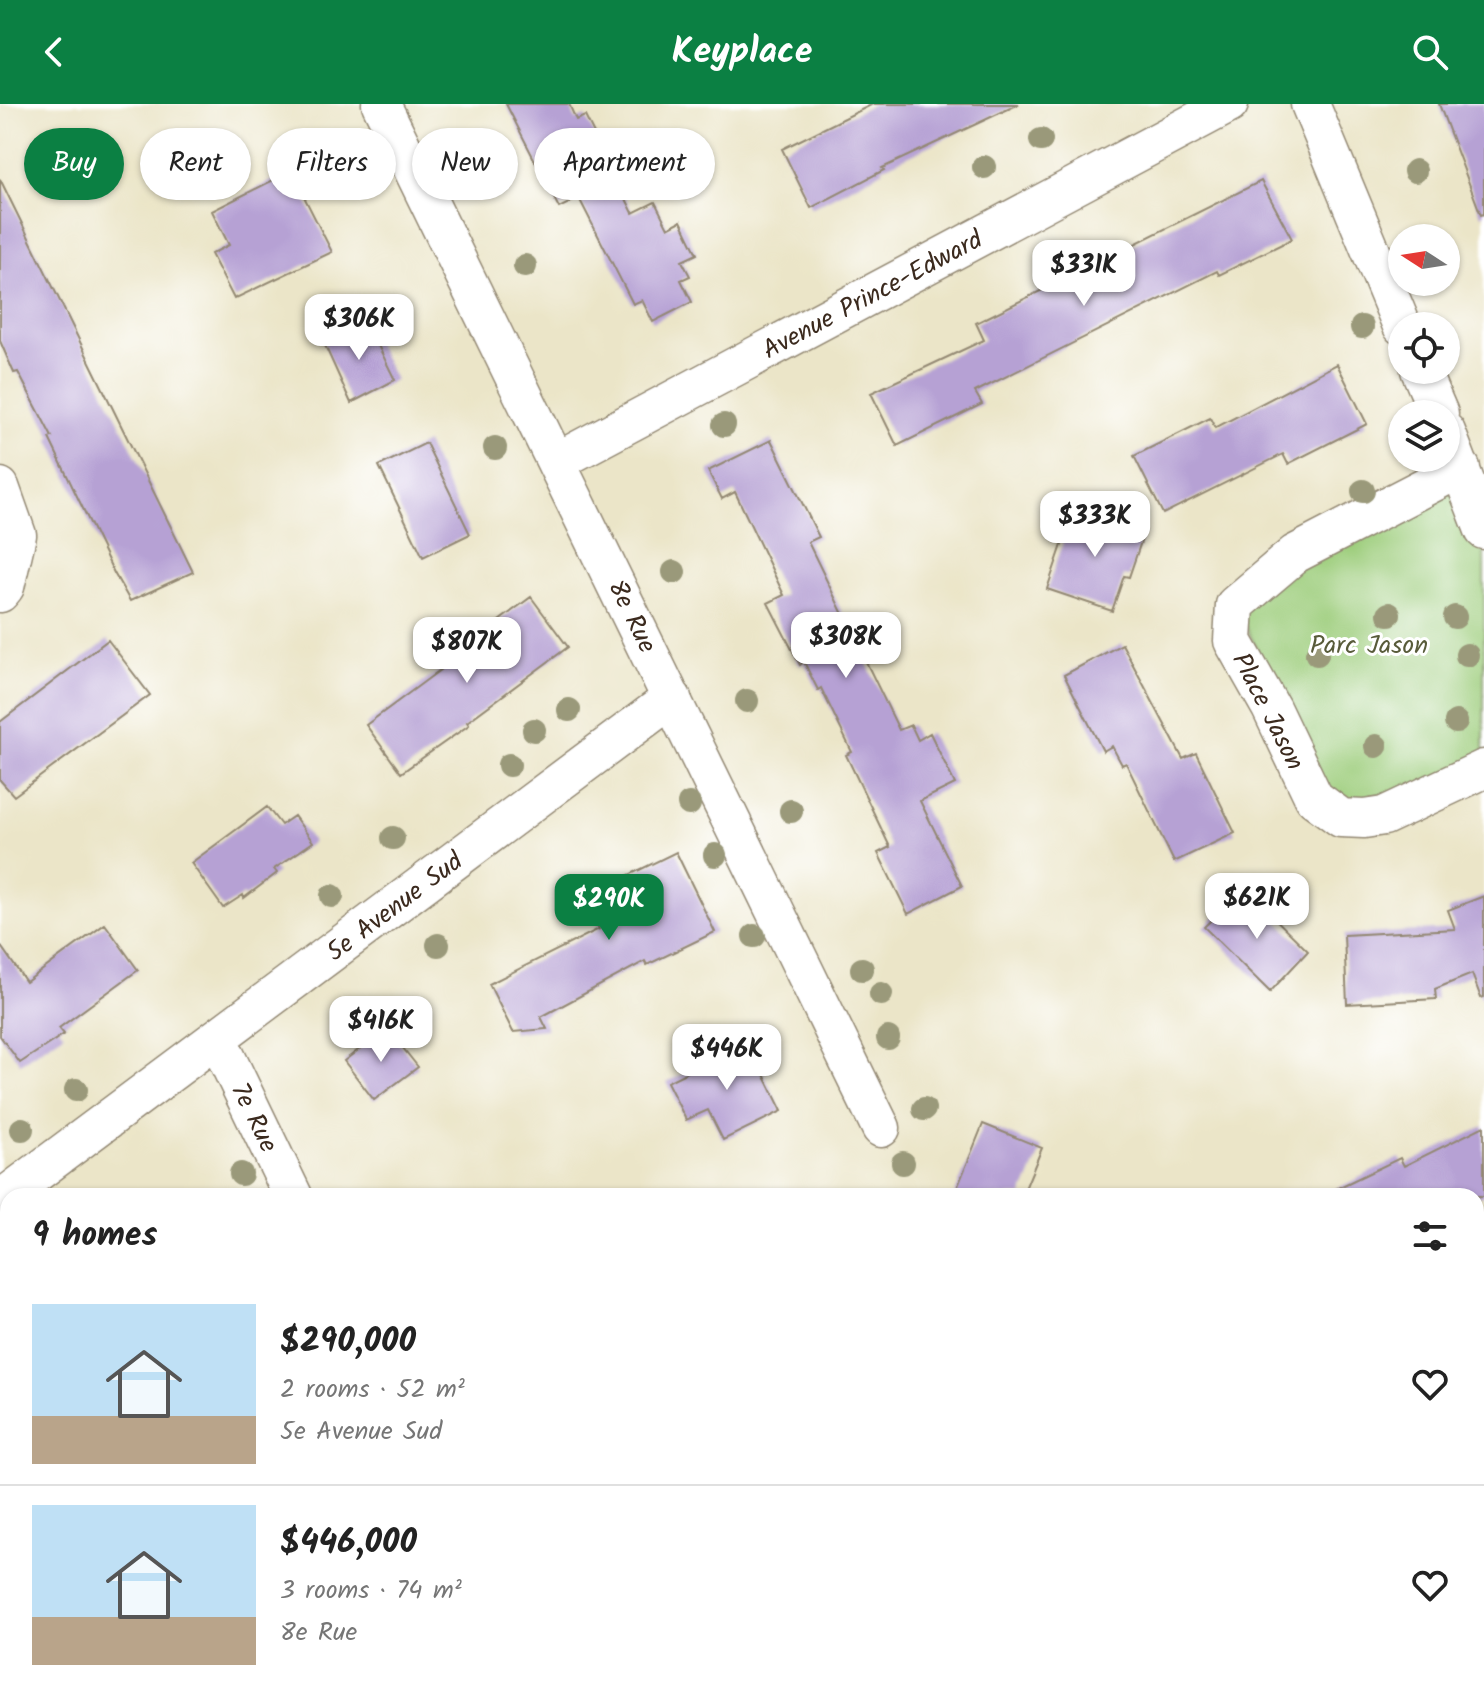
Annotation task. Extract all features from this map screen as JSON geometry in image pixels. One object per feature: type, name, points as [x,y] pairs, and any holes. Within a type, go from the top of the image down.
[{"type":"street","name":"8e Rue","points":[[381,104],[558,461],[881,1128]]},
{"type":"street","name":"Avenue Prince-Edward","points":[[558,461],[1229,104]]},
{"type":"street","points":[[1310,104],[1396,312]]},
{"type":"street","points":[[1461,468],[1484,530]]},
{"type":"street","name":"Place Jason","points":[[1461,468],[1295,554],[1235,605],[1233,641],[1271,708],[1314,798],[1341,818],[1384,816],[1484,769]]},
{"type":"street","points":[[0,487],[17,535],[5,587],[0,593]]},
{"type":"street","name":"5e Avenue Sud","points":[[16,1188],[672,698]]},
{"type":"street","name":"7e Rue","points":[[217,1038],[289,1188]]},
{"type":"green space","name":"Parc Jason","points":[[1460,469],[1484,530],[1484,769],[1341,818],[1235,605],[1454,472],[1460,472]]},
{"type":"building","points":[[506,104],[569,104],[576,120],[585,116],[591,128],[534,128],[534,159]]},
{"type":"building","points":[[873,104],[1019,104],[882,168],[884,170],[811,208],[782,149]]},
{"type":"building","points":[[1439,104],[1484,104],[1484,214],[1481,215]]},
{"type":"building","points":[[0,179],[193,572],[130,601],[49,438],[52,437],[18,372],[14,373],[0,341]]},
{"type":"building","points":[[1261,181],[1292,239],[1219,275],[1217,271],[975,392],[982,404],[897,446],[871,393],[984,340],[976,323]]},
{"type":"building","points":[[267,183],[267,200],[306,200],[332,252],[234,299],[211,254],[229,245],[212,211],[234,200],[251,200],[251,191]]},
{"type":"building","points":[[555,200],[575,200],[559,208]]},
{"type":"building","points":[[580,200],[627,200],[633,213],[655,202],[668,228],[681,221],[697,254],[682,261],[690,276],[681,280],[692,302],[653,322],[642,300],[633,304]]},
{"type":"building","points":[[366,321],[395,380],[351,403],[323,341]]},
{"type":"building","points":[[1337,364],[1367,424],[1288,464],[1283,454],[1163,514],[1134,456],[1210,418],[1215,428]]},
{"type":"building","points":[[771,440],[819,537],[808,542],[899,730],[911,725],[918,740],[930,733],[955,784],[920,801],[962,886],[908,914],[878,853],[890,847],[846,755],[852,752],[821,688],[818,690],[804,662],[800,665],[768,603],[784,595],[735,492],[722,499],[708,471]]},
{"type":"building","points":[[426,443],[470,534],[423,557],[379,466]]},
{"type":"building","points":[[1075,507],[1145,530],[1129,577],[1124,576],[1112,611],[1047,589]]},
{"type":"building","points":[[531,597],[568,647],[467,722],[469,725],[401,773],[366,725],[475,644],[472,641]]},
{"type":"building","points":[[108,640],[150,695],[14,796],[0,780],[0,722]]},
{"type":"building","points":[[1122,644],[1183,759],[1196,753],[1235,833],[1174,862],[1126,763],[1122,765],[1112,746],[1103,751],[1064,675]]},
{"type":"building","points":[[267,807],[281,825],[294,816],[313,842],[274,869],[277,873],[244,898],[243,895],[223,908],[191,863]]},
{"type":"building","points":[[676,852],[715,932],[647,965],[645,961],[541,1017],[547,1029],[513,1032],[489,984],[599,929],[584,897]]},
{"type":"building","points":[[1240,892],[1254,906],[1258,902],[1308,951],[1270,992],[1204,927]]},
{"type":"building","points":[[1484,896],[1484,997],[1481,998],[1472,974],[1435,989],[1436,999],[1347,1004],[1344,935],[1455,929],[1448,910]]},
{"type":"building","points":[[105,924],[138,970],[59,1028],[64,1034],[20,1063],[0,1036],[0,945],[26,982]]},
{"type":"building","points":[[387,1028],[418,1067],[374,1100],[344,1061]]},
{"type":"building","points":[[748,1042],[782,1111],[723,1140],[708,1110],[686,1120],[667,1082]]},
{"type":"building","points":[[983,1124],[1042,1148],[1025,1188],[957,1188]]},
{"type":"building","points":[[1484,1126],[1484,1188],[1338,1188],[1400,1158],[1404,1166]]}]
